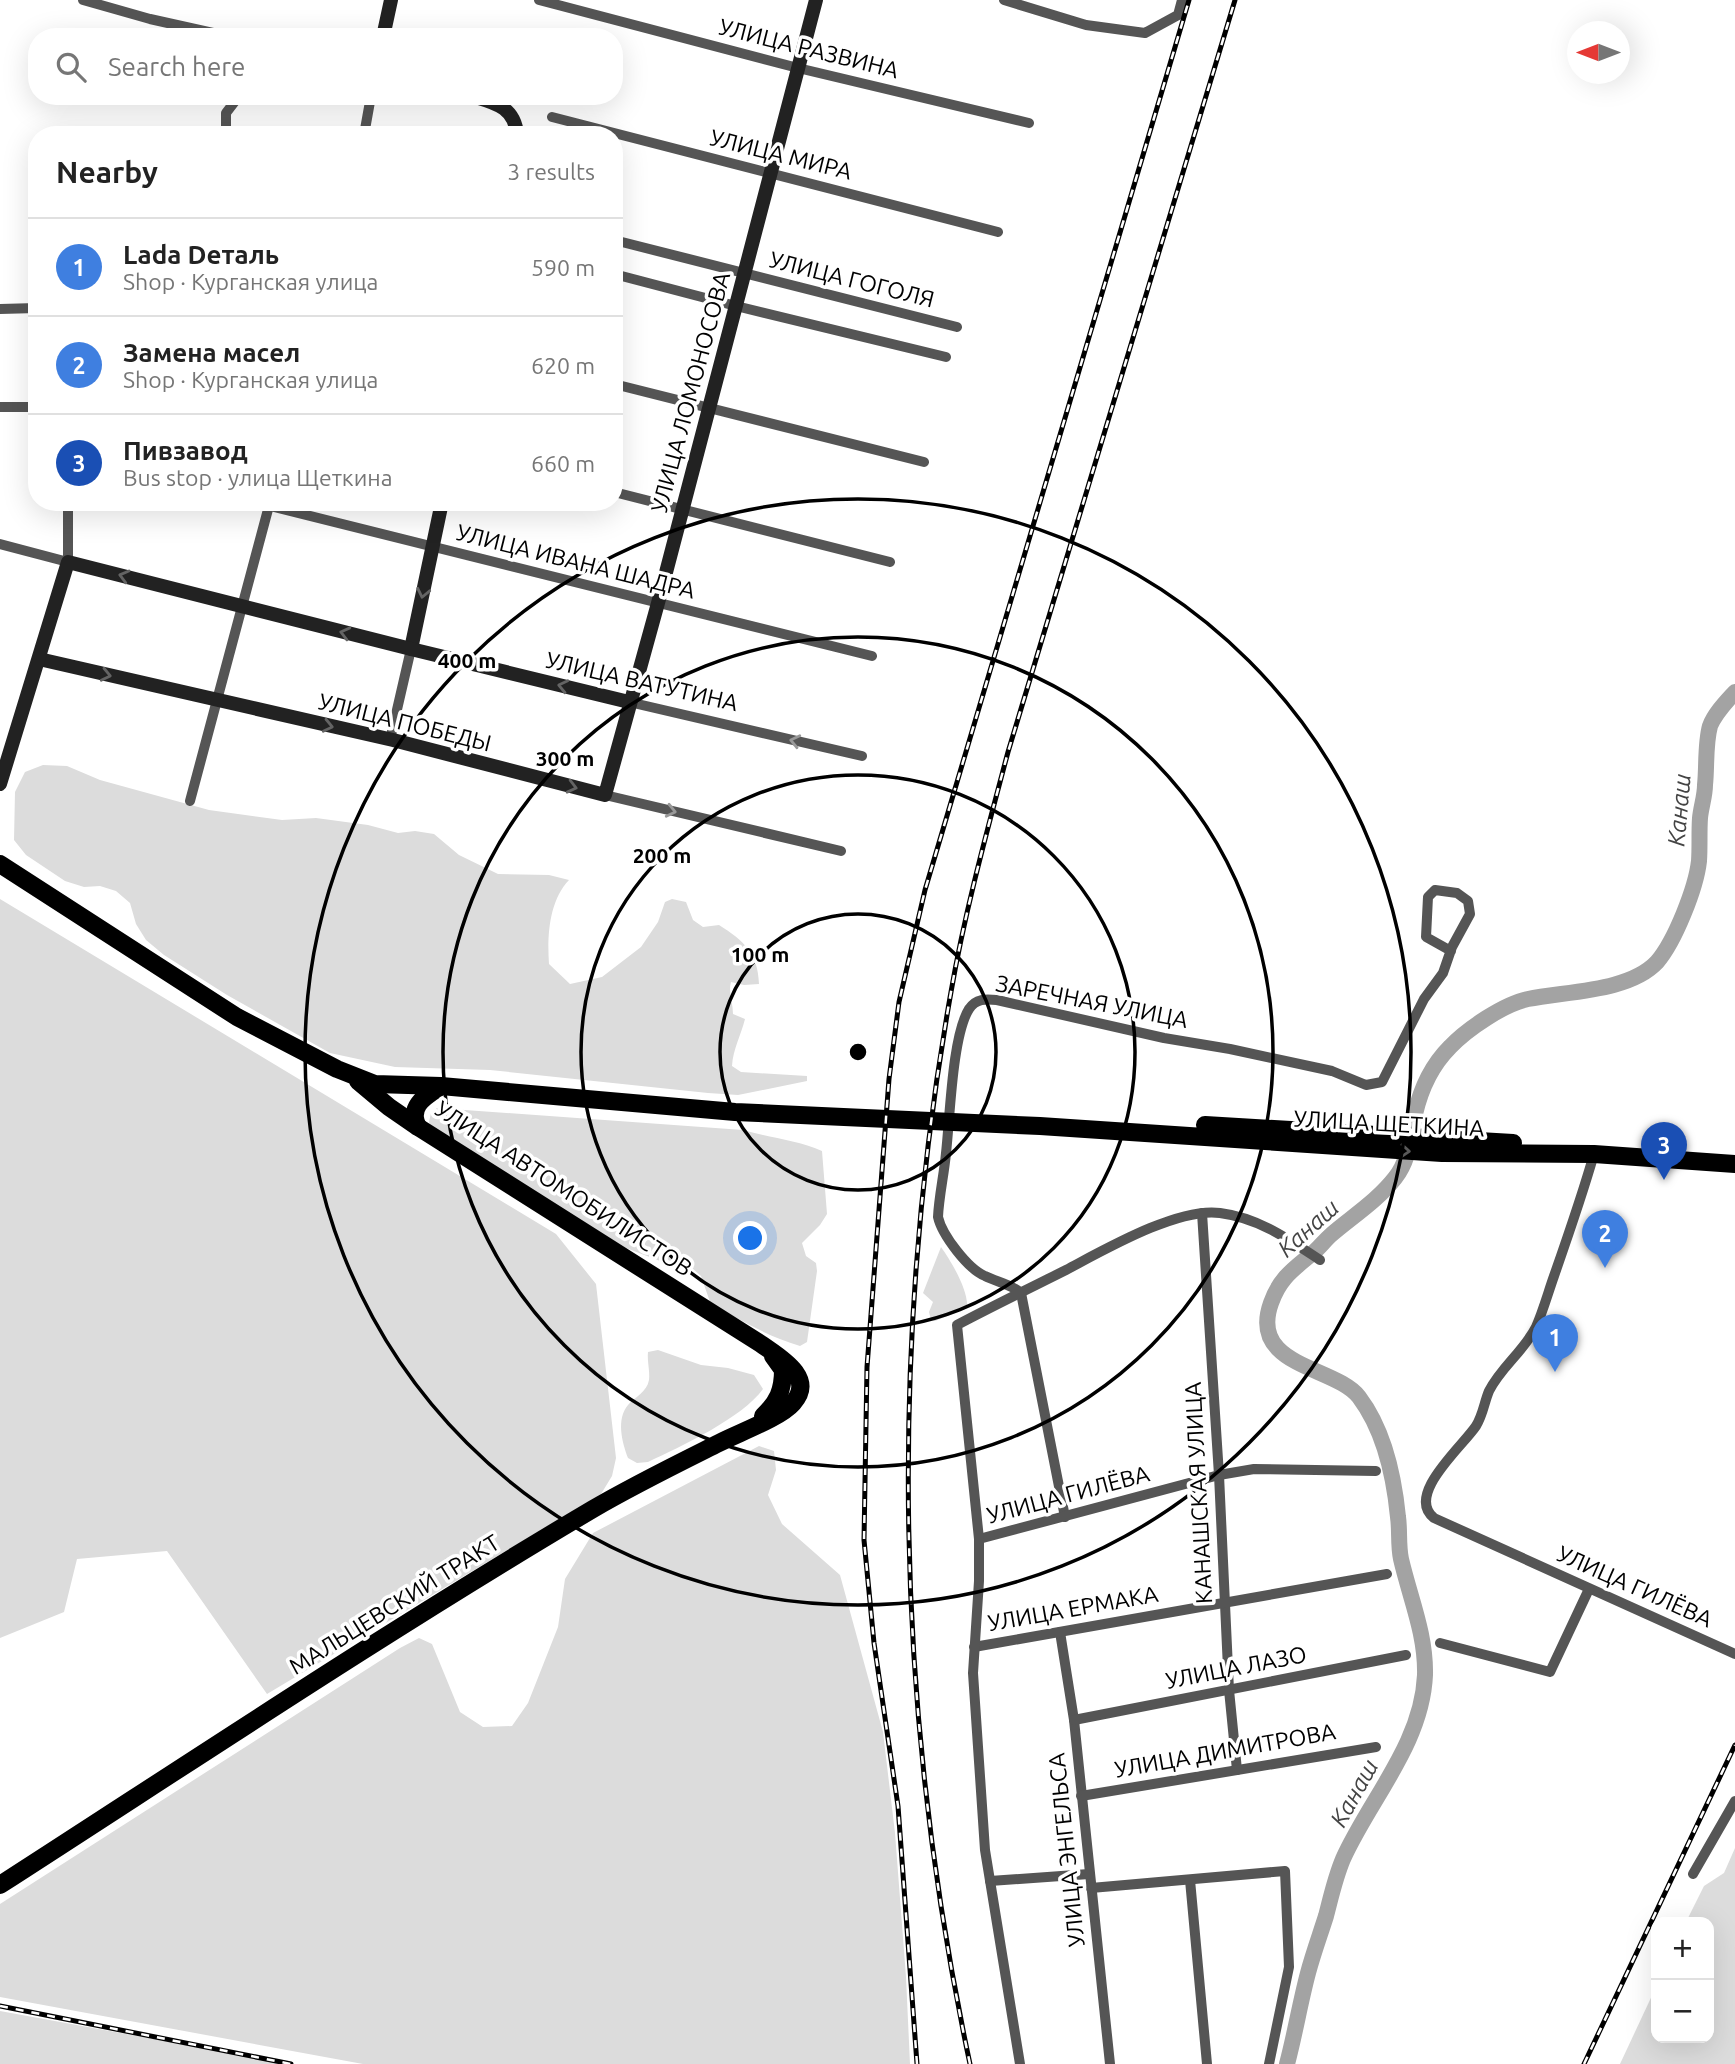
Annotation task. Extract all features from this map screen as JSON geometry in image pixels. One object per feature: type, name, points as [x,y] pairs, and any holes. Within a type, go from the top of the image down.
[{"type":"main road","name":"УЛИЦА АВТОМОБИЛИСТОВ","points":[[0,864],[237,1017],[353,1077],[375,1084],[441,1086]]},
{"type":"main road","points":[[353,1077],[440,1078],[735,1106]]},
{"type":"main road","points":[[353,1077],[418,1127]]},
{"type":"main road","name":"УЛИЦА АВТОМОБИЛИСТОВ","points":[[441,1086],[417,1105],[414,1117],[418,1127],[761,1343],[783,1370],[791,1373],[776,1409],[748,1431]]},
{"type":"main road","points":[[441,1086],[735,1106]]},
{"type":"main road","name":"УЛИЦА ЩЕТКИНА","points":[[735,1106],[1040,1120],[1735,1164]]},
{"type":"main road","name":"МАЛЬЦЕВСКИЙ ТРАКТ","points":[[0,1885],[485,1574],[597,1507],[722,1441],[748,1431]]},
{"type":"street","points":[[83,0],[190,28]]},
{"type":"street","points":[[385,28],[391,0]]},
{"type":"street","name":"УЛИЦА РАЗВИНА","points":[[539,0],[798,68],[1029,123]]},
{"type":"street","name":"УЛИЦА ЛОМОНОСОВА","points":[[605,795],[816,0]]},
{"type":"street","points":[[1004,0],[1086,25],[1144,33],[1178,15],[1182,0]]},
{"type":"street","points":[[226,126],[226,113],[232,105]]},
{"type":"street","points":[[366,126],[369,105]]},
{"type":"street","points":[[500,105],[508,110],[515,126]]},
{"type":"street","name":"УЛИЦА МИРА","points":[[552,117],[588,126]]},
{"type":"street","name":"УЛИЦА МИРА","points":[[623,135],[998,232]]},
{"type":"street","name":"УЛИЦА ГОГОЛЯ","points":[[623,242],[957,327]]},
{"type":"street","points":[[623,276],[946,357]]},
{"type":"street","points":[[0,309],[28,308]]},
{"type":"street","points":[[623,386],[925,462]]},
{"type":"street","points":[[0,407],[28,407]]},
{"type":"street","points":[[623,494],[890,562]]},
{"type":"street","points":[[0,784],[68,562],[68,511]]},
{"type":"street","points":[[190,801],[268,511]]},
{"type":"street","name":"УЛИЦА ИВАНА ШАДРА","points":[[297,511],[872,656]]},
{"type":"street","points":[[390,740],[440,511]]},
{"type":"street","points":[[0,544],[68,562]]},
{"type":"street","name":"УЛИЦА ВАТУТИНА","points":[[68,562],[411,649],[862,757]]},
{"type":"street","name":"УЛИЦА ПОБЕДЫ","points":[[39,659],[390,740],[841,851]]},
{"type":"street","points":[[1435,890],[1457,893],[1468,901],[1471,914],[1451,951],[1426,937],[1428,897],[1435,890]]},
{"type":"street","name":"ЗАРЕЧНАЯ УЛИЦА","points":[[1021,1293],[1014,1287],[971,1269],[940,1229],[937,1217],[963,1021],[975,1002],[983,999],[997,1000],[1164,1038],[1230,1049],[1332,1071],[1366,1085],[1382,1082],[1424,999],[1443,973],[1451,951]]},
{"type":"street","name":"УЛИЦА ГИЛЁВА","points":[[1594,1154],[1537,1325],[1525,1347],[1506,1366],[1489,1392],[1477,1424],[1440,1470],[1425,1496],[1427,1513],[1735,1654]]},
{"type":"street","points":[[1020,2064],[983,1823],[973,1673],[979,1539],[957,1325],[1128,1238],[1167,1222],[1202,1213],[1217,1212],[1247,1218],[1274,1229],[1320,1260]]},
{"type":"street","name":"КАНАШСКАЯ УЛИЦА","points":[[1202,1213],[1219,1475],[1229,1690],[1237,1770]]},
{"type":"street","points":[[1021,1293],[1065,1517]]},
{"type":"street","name":"УЛИЦА ГИЛЁВА","points":[[979,1539],[1219,1475],[1254,1469],[1376,1471]]},
{"type":"street","name":"УЛИЦА ЕРМАКА","points":[[974,1647],[1387,1574]]},
{"type":"street","points":[[1440,1643],[1550,1672],[1589,1589]]},
{"type":"street","name":"УЛИЦА ЭНГЕЛЬСА","points":[[1060,1632],[1074,1720],[1110,2064]]},
{"type":"street","name":"УЛИЦА ЛАЗО","points":[[1074,1720],[1406,1655]]},
{"type":"street","name":"УЛИЦА ДИМИТРОВА","points":[[1082,1796],[1376,1746]]},
{"type":"street","points":[[1693,1874],[1735,1801]]},
{"type":"street","points":[[1091,1888],[1285,1871],[1289,1967],[1269,2064]]},
{"type":"street","points":[[990,1881],[1089,1874]]},
{"type":"street","points":[[1190,1880],[1207,2064]]},
{"type":"shaded area","points":[[43,765],[67,766],[100,780],[209,810],[282,820],[316,818],[368,825],[398,833],[415,831],[434,834],[459,855],[498,874],[549,875],[569,880],[562,888],[553,908],[548,953],[549,964],[570,984],[602,977],[641,947],[658,922],[665,902],[672,899],[686,902],[693,920],[703,927],[719,925],[728,931],[748,949],[756,964],[759,984],[731,982],[733,1014],[745,1019],[732,1066],[741,1072],[807,1076],[807,1081],[738,1095],[490,1070],[395,1067],[330,1053],[227,995],[164,955],[146,940],[136,924],[130,903],[116,891],[100,886],[84,887],[65,881],[26,855],[14,840],[15,792],[25,772]]},
{"type":"shaded area","points":[[0,899],[556,1234],[596,1284],[616,1458],[612,1476],[601,1494],[267,1694],[167,1551],[77,1559],[64,1612],[0,1638]]},
{"type":"shaded area","points":[[437,1108],[743,1130],[822,1151],[827,1214],[802,1243],[806,1256],[816,1263],[817,1271],[807,1342],[800,1346],[788,1342],[732,1315],[710,1302],[701,1276],[692,1268],[668,1264],[626,1248],[432,1129],[429,1122],[431,1113]]},
{"type":"shaded area","points":[[941,1247],[962,1285],[967,1308],[935,1321],[931,1320],[929,1312],[933,1302],[923,1293]]},
{"type":"shaded area","points":[[658,1350],[701,1365],[754,1375],[763,1389],[726,1421],[648,1462],[637,1463],[628,1458],[626,1452],[621,1431],[622,1417],[628,1405],[648,1384],[648,1352]]},
{"type":"shaded area","points":[[759,1446],[774,1451],[776,1470],[768,1495],[782,1524],[840,1575],[883,1732],[895,1833],[910,2064],[363,2064],[0,1997],[0,1904],[400,1648],[419,1638],[432,1644],[460,1712],[483,1727],[512,1726],[528,1703],[558,1627],[565,1579],[593,1533]]},
{"type":"shaded area","points":[[1735,1848],[1735,2064],[1620,2064],[1651,1998],[1651,2043],[1714,2043],[1714,1917],[1688,1917],[1704,1886],[1724,1873]]},
{"type":"shaded area","points":[[0,2011],[291,2064],[0,2064]]},
{"type":"waterway","name":"Канаш","points":[[1287,2064],[1308,1973],[1340,1866],[1405,1748],[1415,1724],[1422,1700],[1425,1660],[1400,1554],[1394,1486],[1375,1424],[1359,1397],[1347,1387],[1282,1353],[1272,1340],[1267,1324],[1271,1303],[1288,1274],[1373,1201],[1400,1171],[1407,1155],[1420,1095],[1437,1062],[1457,1040],[1486,1018],[1508,1006],[1528,999],[1614,985],[1645,972],[1664,953],[1689,899],[1697,872],[1710,726],[1735,692]]},
{"type":"railway","points":[[917,2064],[898,1806],[874,1643],[864,1540],[867,1367],[889,1079],[899,1002],[925,890],[1189,0]]},
{"type":"railway","points":[[970,2064],[945,1931],[927,1798],[914,1663],[909,1529],[910,1394],[917,1259],[931,1125],[963,931],[1008,752],[1235,0]]},
{"type":"railway","points":[[1584,2064],[1735,1745]]},
{"type":"railway","points":[[0,2006],[291,2064]]},
{"type":"place","name":"Пивзавод","points":[[1664,1180]]},
{"type":"place","name":"Замена масел","points":[[1605,1268]]},
{"type":"place","name":"Lada Dеталь","points":[[1555,1372]]}]
